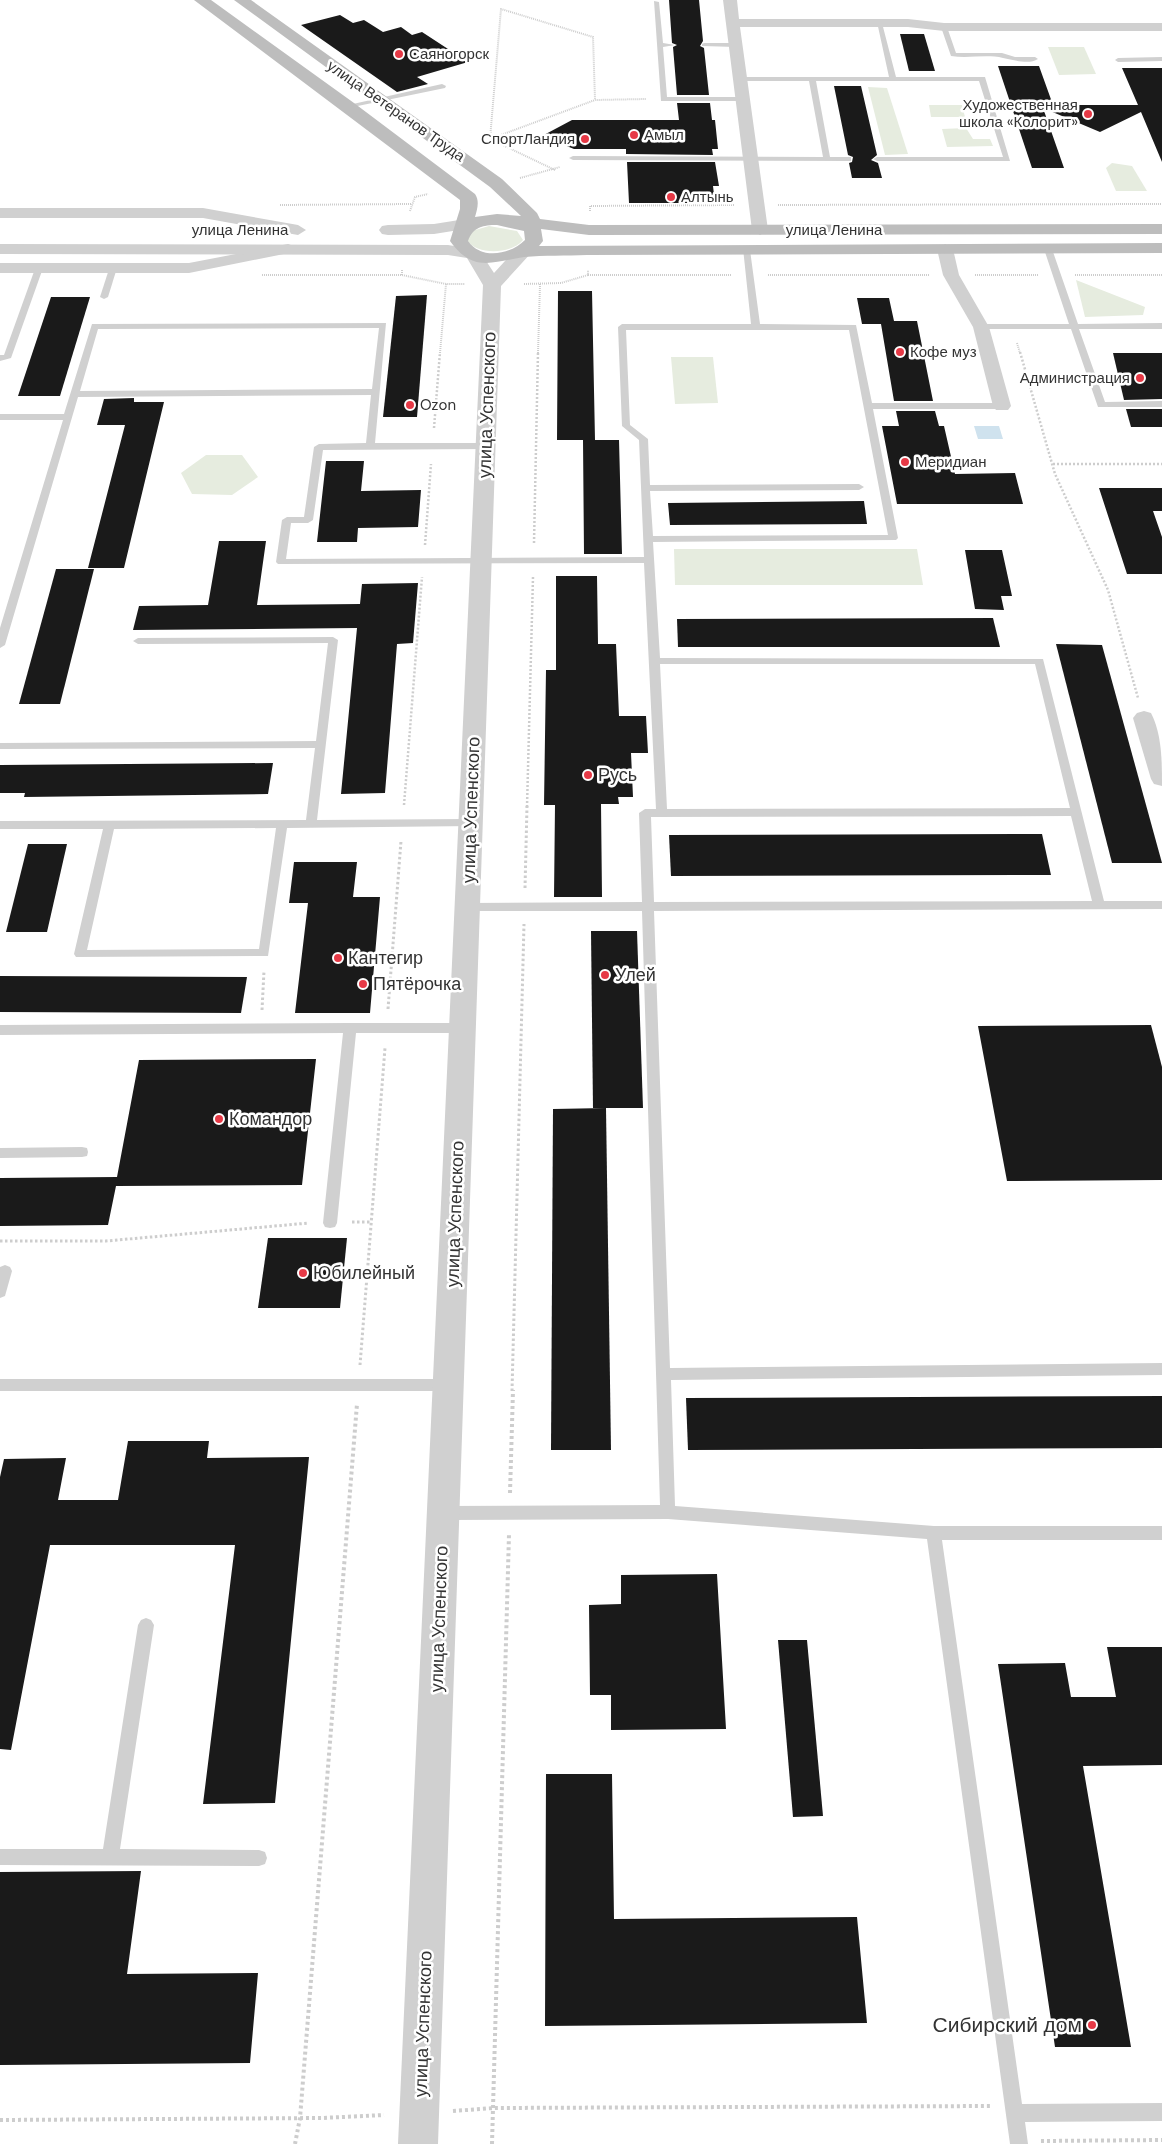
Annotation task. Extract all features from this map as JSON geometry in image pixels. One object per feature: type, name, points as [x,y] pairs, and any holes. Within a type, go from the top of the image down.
[{"type":"main road","name":"улица Ветеранов Труда","points":[[201,0],[348,106],[469,198],[467,228]]},
{"type":"main road","name":"улица Ветеранов Труда","points":[[241,0],[496,183],[523,207],[534,230]]},
{"type":"main road","points":[[473,254],[461,246],[467,228],[507,220],[534,230],[534,241],[523,252]]},
{"type":"main road","name":"улица Ленина","points":[[534,230],[1162,229]]},
{"type":"main road","name":"улица Ленина","points":[[473,254],[504,257],[523,252],[1162,248]]},
{"type":"street","points":[[730,0],[760,230]]},
{"type":"street","points":[[733,23],[908,23],[944,27],[1162,27]]},
{"type":"street","points":[[0,213],[203,213],[298,230]]},
{"type":"street","points":[[374,230],[467,228]]},
{"type":"street","name":"улица Ленина","points":[[209,230],[317,230]]},
{"type":"street","name":"улица Ленина","points":[[0,249],[426,249],[473,254]]},
{"type":"street","points":[[0,268],[189,268],[288,249]]},
{"type":"street","points":[[945,249],[951,275],[981,327],[1002,406]]},
{"type":"street","points":[[473,254],[492,284],[523,252]]},
{"type":"street","name":"улица Успенского","points":[[418,2144],[492,284]]},
{"type":"street","points":[[1144,718],[1162,779]]},
{"type":"lane","points":[[656,2],[664,99],[743,99]]},
{"type":"lane","points":[[879,23],[893,79]]},
{"type":"lane","points":[[944,27],[953,55],[1002,55],[1015,59],[1035,59]]},
{"type":"lane","points":[[660,45],[672,45]]},
{"type":"lane","points":[[704,45],[736,45]]},
{"type":"lane","points":[[1118,60],[1162,60]]},
{"type":"lane","points":[[740,79],[982,79],[1007,158],[877,159]]},
{"type":"lane","points":[[812,79],[827,159]]},
{"type":"lane","points":[[348,106],[442,86]]},
{"type":"lane","points":[[573,158],[848,159]]},
{"type":"lane","points":[[1048,249],[1101,405],[1162,404]]},
{"type":"lane","points":[[746,250],[756,327]]},
{"type":"lane","points":[[0,358],[7,358],[39,268]]},
{"type":"lane","points":[[104,297],[113,268]]},
{"type":"lane","points":[[0,646],[98,316]]},
{"type":"lane","points":[[96,326],[383,325],[370,446]]},
{"type":"lane","points":[[981,327],[1162,326]]},
{"type":"lane","points":[[648,539],[893,538],[853,327],[622,328],[626,426],[643,439],[645,488],[655,661],[662,813]]},
{"type":"lane","points":[[75,394],[376,392]]},
{"type":"lane","points":[[868,406],[1002,406]]},
{"type":"lane","points":[[0,417],[68,417]]},
{"type":"lane","points":[[485,446],[319,447],[308,520],[287,520],[281,562],[649,560]]},
{"type":"lane","points":[[645,488],[859,486]]},
{"type":"lane","points":[[138,641],[333,640],[311,824]]},
{"type":"lane","points":[[655,661],[1038,661],[1099,906]]},
{"type":"lane","points":[[0,746],[321,744]]},
{"type":"lane","points":[[668,1512],[645,813],[1076,812]]},
{"type":"lane","points":[[0,825],[470,823]]},
{"type":"lane","points":[[109,825],[80,954],[264,953],[282,824]]},
{"type":"lane","points":[[467,906],[1162,905]]},
{"type":"lane","points":[[330,1223],[350,1028]]},
{"type":"lane","points":[[0,1030],[462,1028]]},
{"type":"lane","points":[[0,1153],[82,1152]]},
{"type":"lane","points":[[0,1292],[5,1271]]},
{"type":"lane","points":[[664,1374],[1162,1369]]},
{"type":"lane","points":[[0,1385],[448,1385]]},
{"type":"lane","points":[[443,1513],[668,1512],[934,1534],[1162,1532]]},
{"type":"lane","points":[[934,1534],[1018,2143]]},
{"type":"lane","points":[[110,1857],[146,1625]]},
{"type":"lane","points":[[0,1857],[258,1858]]},
{"type":"lane","points":[[1014,2110],[1162,2112]]},
{"type":"path","points":[[490,139],[501,10],[593,37],[594,100]]},
{"type":"path","points":[[490,139],[594,100],[664,99]]},
{"type":"path","points":[[490,139],[555,170]]},
{"type":"path","points":[[278,205],[412,204]]},
{"type":"path","points":[[402,274],[446,284],[456,284]]},
{"type":"path","points":[[588,275],[1162,275]]},
{"type":"path","points":[[295,2144],[300,2118],[446,284]]},
{"type":"path","points":[[492,2144],[540,284]]},
{"type":"path","points":[[1012,326],[1052,464],[1108,590],[1144,718]]},
{"type":"path","points":[[1052,464],[1162,464]]},
{"type":"path","points":[[261,1029],[264,953]]},
{"type":"path","points":[[0,1241],[106,1241],[288,1224],[371,1222]]},
{"type":"path","points":[[446,2111],[494,2108],[1014,2110]]},
{"type":"path","points":[[0,2120],[300,2118],[389,2114]]},
{"type":"path","points":[[1018,2143],[1162,2140]]},
{"type":"shaded area","points":[[1048,47],[1084,47],[1096,74],[1059,75]]},
{"type":"shaded area","points":[[868,87],[887,88],[908,154],[885,155]]},
{"type":"shaded area","points":[[929,105],[962,105],[965,117],[931,117]]},
{"type":"shaded area","points":[[966,128],[973,139],[990,139],[993,146],[947,147],[942,129]]},
{"type":"shaded area","points":[[1112,163],[1132,166],[1147,191],[1116,191],[1106,168]]},
{"type":"shaded area","points":[[489,226],[517,231],[523,240],[511,248],[486,251],[478,249],[467,240],[472,231]]},
{"type":"shaded area","points":[[1076,280],[1145,307],[1143,315],[1085,317]]},
{"type":"shaded area","points":[[671,357],[713,357],[718,403],[675,404]]},
{"type":"shaded area","points":[[206,455],[242,455],[258,477],[232,495],[192,494],[181,473]]},
{"type":"shaded area","points":[[674,549],[917,549],[923,585],[675,585]]},
{"type":"water","points":[[974,426],[999,426],[1003,439],[978,439]]},
{"type":"building","points":[[669,0],[699,0],[703,41],[700,46],[704,48],[709,95],[677,95],[673,47],[677,45],[672,43]]},
{"type":"building","name":"Саяногорск","points":[[340,15],[353,23],[364,20],[383,32],[401,27],[412,35],[422,32],[468,62],[417,77],[428,84],[397,92],[301,25]]},
{"type":"building","points":[[900,34],[924,34],[935,71],[909,71]]},
{"type":"building","points":[[998,66],[1039,66],[1053,105],[1138,105],[1122,68],[1162,68],[1162,162],[1141,112],[1100,132],[1043,108],[1064,168],[1032,168]]},
{"type":"building","points":[[834,86],[861,86],[877,155],[871,160],[878,163],[882,178],[852,178],[849,163],[852,162],[853,157],[848,155]]},
{"type":"building","name":"Амыл","points":[[677,103],[710,103],[712,120],[715,120],[718,149],[712,149],[713,155],[626,154],[626,149],[574,149],[542,136],[572,120],[679,120]]},
{"type":"building","points":[[627,162],[715,162],[719,186],[713,186],[715,203],[629,203]]},
{"type":"building","points":[[558,291],[592,291],[595,440],[619,440],[622,554],[584,554],[583,440],[557,440]]},
{"type":"building","points":[[427,295],[417,417],[383,417],[396,296]]},
{"type":"building","points":[[51,297],[90,297],[60,396],[18,396]]},
{"type":"building","points":[[857,298],[889,298],[894,321],[917,321],[933,401],[894,401],[881,324],[862,324]]},
{"type":"building","name":"Администрация","points":[[1113,353],[1162,353],[1162,399],[1124,400]]},
{"type":"building","points":[[134,398],[134,402],[164,402],[124,568],[88,568],[125,425],[97,425],[104,399]]},
{"type":"building","points":[[1126,409],[1162,409],[1162,427],[1131,427]]},
{"type":"building","name":"Меридиан","points":[[896,411],[935,411],[939,426],[944,426],[955,474],[1015,473],[1023,504],[897,504],[882,426],[899,426]]},
{"type":"building","points":[[326,461],[364,461],[361,491],[421,490],[418,527],[358,528],[357,542],[317,542]]},
{"type":"building","points":[[1099,488],[1162,488],[1162,511],[1153,511],[1162,537],[1162,574],[1127,574]]},
{"type":"building","points":[[864,501],[867,524],[670,525],[668,503]]},
{"type":"building","points":[[219,541],[266,541],[257,605],[360,604],[362,584],[418,583],[413,643],[397,644],[385,793],[341,794],[357,628],[133,630],[139,606],[208,605]]},
{"type":"building","points":[[965,550],[1002,550],[1012,596],[1001,596],[1004,610],[975,609]]},
{"type":"building","points":[[56,569],[94,569],[60,704],[19,704]]},
{"type":"building","points":[[556,576],[597,576],[598,644],[616,644],[619,716],[646,716],[648,753],[631,753],[633,797],[618,797],[619,804],[601,804],[602,897],[554,897],[555,805],[544,805],[546,670],[556,670]]},
{"type":"building","points":[[993,618],[1000,647],[678,647],[677,619]]},
{"type":"building","points":[[1056,644],[1102,645],[1162,863],[1112,863]]},
{"type":"building","points":[[273,763],[268,794],[24,797],[25,793],[0,793],[0,765]]},
{"type":"building","points":[[1042,834],[1051,875],[671,876],[669,835]]},
{"type":"building","points":[[28,844],[67,844],[47,932],[6,932]]},
{"type":"building","name":"Кантегир","points":[[294,862],[357,862],[353,897],[380,897],[370,1013],[295,1013],[308,903],[289,903]]},
{"type":"building","points":[[591,931],[637,931],[643,1108],[593,1108]]},
{"type":"building","points":[[0,976],[247,977],[241,1013],[0,1012]]},
{"type":"building","points":[[1151,1025],[1162,1067],[1162,1180],[1007,1181],[978,1026]]},
{"type":"building","name":"Командор","points":[[316,1059],[302,1185],[116,1186],[108,1225],[0,1226],[0,1178],[117,1177],[139,1060]]},
{"type":"building","points":[[606,1108],[611,1450],[551,1450],[553,1109]]},
{"type":"building","name":"Юбилейный","points":[[268,1238],[347,1238],[340,1308],[258,1308]]},
{"type":"building","points":[[1162,1396],[1162,1448],[688,1450],[686,1398]]},
{"type":"building","points":[[128,1441],[209,1441],[207,1458],[309,1457],[275,1803],[203,1804],[235,1545],[50,1545],[11,1750],[0,1749],[0,1477],[4,1459],[66,1458],[58,1500],[118,1500]]},
{"type":"building","points":[[717,1574],[726,1729],[611,1730],[611,1695],[590,1695],[589,1605],[621,1604],[621,1575]]},
{"type":"building","points":[[778,1640],[807,1640],[823,1816],[793,1817]]},
{"type":"building","points":[[1107,1647],[1162,1647],[1162,1765],[1083,1766],[1131,2047],[1055,2047],[998,1664],[1065,1663],[1071,1697],[1116,1697]]},
{"type":"building","points":[[546,1774],[612,1774],[614,1919],[857,1917],[867,2023],[545,2026]]},
{"type":"building","points":[[141,1871],[127,1974],[258,1973],[250,2063],[0,2065],[0,1872]]},
{"type":"place","name":"Саяногорск","points":[[399,54]]},
{"type":"place","name":"Художественная школа «Колорит»","points":[[1088,114]]},
{"type":"place","name":"Амыл","points":[[634,135]]},
{"type":"place","name":"СпортЛандия","points":[[585,139]]},
{"type":"place","name":"Алтынь","points":[[671,197]]},
{"type":"place","name":"Кофе муз","points":[[900,352]]},
{"type":"place","name":"Администрация","points":[[1140,378]]},
{"type":"place","name":"Ozon","points":[[410,405]]},
{"type":"place","name":"Меридиан","points":[[905,462]]},
{"type":"place","name":"Русь","points":[[588,775]]},
{"type":"place","name":"Кантегир","points":[[338,958]]},
{"type":"place","name":"Улей","points":[[605,975]]},
{"type":"place","name":"Пятёрочка","points":[[363,984]]},
{"type":"place","name":"Командор","points":[[219,1119]]},
{"type":"place","name":"Юбилейный","points":[[303,1273]]},
{"type":"place","name":"Сибирский дом","points":[[1092,2025]]}]
